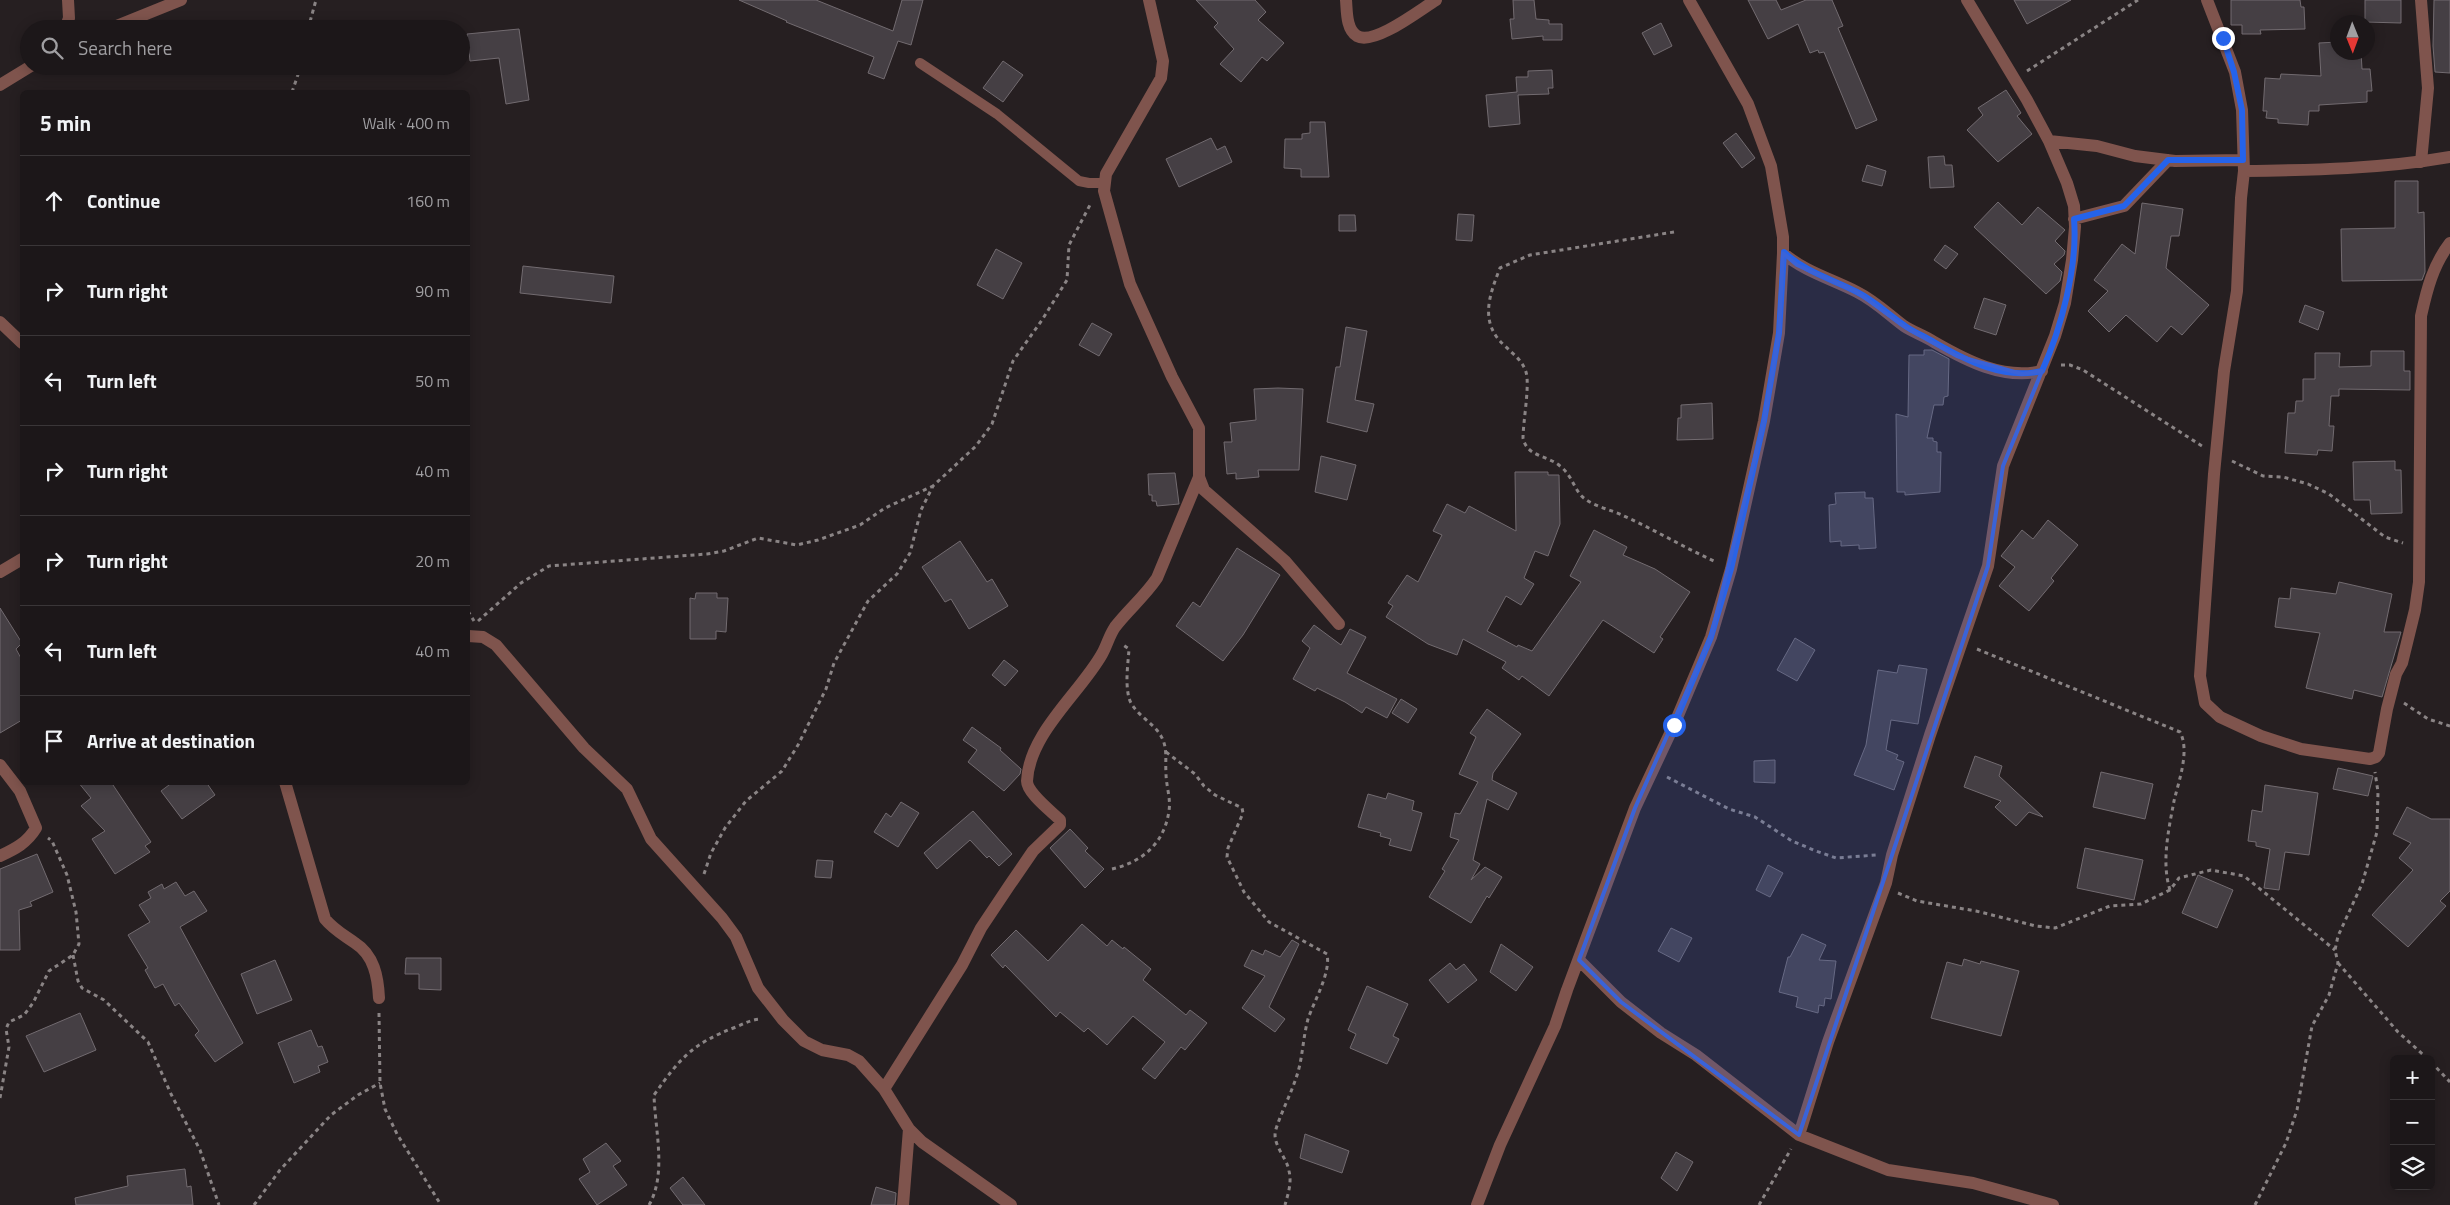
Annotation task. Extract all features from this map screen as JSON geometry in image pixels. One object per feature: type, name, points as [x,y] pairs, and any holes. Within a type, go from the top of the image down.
[{"type":"street","points":[[68,0],[68,20]]},
{"type":"street","points":[[131,20],[181,0]]},
{"type":"street","points":[[1149,0],[1163,60],[1161,78],[1106,174],[1104,187],[1130,284],[1172,377],[1199,428],[1199,477],[1204,490],[1285,561],[1338,624]]},
{"type":"street","points":[[1346,0],[1352,31],[1364,38],[1373,38],[1436,0]]},
{"type":"street","points":[[1477,1205],[1500,1145],[1555,1026],[1617,852],[1711,637],[1731,569],[1764,421],[1779,333],[1784,252],[1771,166],[1748,104],[1689,0]]},
{"type":"street","points":[[1799,1135],[1828,1042],[1886,883],[1892,855],[1944,692],[1988,566],[2003,466],[2042,371],[2065,303],[2072,260],[2074,206],[2067,183],[2049,141],[1967,0]]},
{"type":"street","points":[[2208,0],[2234,72],[2242,110],[2244,166],[2237,291],[2224,371],[2214,474],[2200,669],[2205,703],[2220,716],[2261,736],[2301,749],[2373,758],[2379,753],[2391,693],[2402,663],[2419,582],[2421,316],[2426,293],[2438,260],[2450,243]]},
{"type":"street","points":[[2421,0],[2428,88],[2421,162]]},
{"type":"street","points":[[0,85],[20,73]]},
{"type":"street","points":[[2049,141],[2097,146],[2135,156],[2168,160],[2320,170],[2421,162],[2450,157]]},
{"type":"street","points":[[2074,219],[2124,206],[2168,160]]},
{"type":"street","points":[[1784,252],[1797,265],[1864,296],[1883,307],[1905,326],[1974,364],[2022,374],[2042,371]]},
{"type":"street","points":[[0,322],[20,341]]},
{"type":"street","points":[[884,1089],[962,965],[981,928],[1008,886],[1033,852],[1060,825],[1060,820],[1030,792],[1027,781],[1038,745],[1054,716],[1102,654],[1119,623],[1149,592],[1157,578],[1199,477]]},
{"type":"street","points":[[0,572],[20,560]]},
{"type":"street","points":[[470,636],[483,637],[496,645],[584,748],[627,789],[651,839],[700,896],[722,918],[736,937],[758,988],[783,1020],[804,1041],[822,1050],[848,1055],[859,1061],[884,1089],[909,1129],[939,1155],[1011,1205]]},
{"type":"street","points":[[0,765],[20,791],[36,828],[30,838],[20,846],[0,856]]},
{"type":"street","points":[[286,785],[325,919],[332,929],[356,943],[366,952],[378,979],[379,998]]},
{"type":"street","points":[[1579,960],[1621,1002],[1661,1033],[1696,1055],[1799,1135],[1888,1170],[1973,1183],[2053,1205]]},
{"type":"street","points":[[903,1205],[909,1129]]},
{"type":"lane","points":[[920,63],[998,114],[1079,181],[1104,187]]},
{"type":"path","points":[[310,20],[316,0]]},
{"type":"path","points":[[2014,78],[2097,28],[2138,0]]},
{"type":"path","points":[[293,90],[298,75]]},
{"type":"path","points":[[476,624],[521,583],[550,566],[707,554],[724,551],[758,538],[797,545],[818,540],[860,524],[893,504],[933,486],[976,446],[992,424],[1013,361],[1067,280],[1070,245],[1093,199],[1104,187]]},
{"type":"path","points":[[1674,232],[1530,255],[1500,268],[1492,289],[1489,304],[1489,321],[1493,335],[1520,359],[1527,375],[1522,438],[1525,447],[1559,465],[1569,473],[1577,491],[1584,499],[1631,519],[1691,551],[1731,569]]},
{"type":"path","points":[[700,896],[711,853],[725,828],[746,801],[782,770],[798,746],[826,689],[834,663],[868,601],[898,574],[910,553],[921,510],[933,486]]},
{"type":"path","points":[[1106,644],[1114,643],[1130,649],[1127,669],[1129,700],[1161,736],[1166,752],[1166,774],[1169,791],[1169,810],[1164,830],[1154,846],[1131,865],[1112,869]]},
{"type":"path","points":[[1962,643],[2180,732],[2185,740],[2166,858],[2165,876],[2170,890]]},
{"type":"path","points":[[2391,693],[2422,716],[2450,726]]},
{"type":"path","points":[[1166,752],[1195,774],[1204,786],[1215,795],[1242,808],[1243,814],[1228,848],[1227,857],[1250,901],[1269,922],[1327,954],[1329,962],[1308,1019],[1300,1065],[1290,1097],[1275,1131],[1275,1139],[1289,1171],[1290,1187],[1285,1205]]},
{"type":"path","points":[[2373,758],[2378,792],[2377,832],[2362,884],[2338,936],[2335,950],[2338,962],[2398,1032],[2424,1055]]},
{"type":"path","points":[[1653,770],[1729,809],[1755,817],[1792,841],[1816,851],[1836,858],[1846,859],[1892,855]]},
{"type":"path","points":[[0,1098],[9,1047],[6,1029],[9,1022],[24,1015],[33,1003],[49,970],[73,954],[79,944],[76,912],[67,876],[52,841],[36,828]]},
{"type":"path","points":[[1886,883],[1901,896],[1917,901],[1976,911],[2036,926],[2055,928],[2110,906],[2141,904],[2170,890],[2179,878],[2211,870],[2244,876],[2335,950]]},
{"type":"path","points":[[73,954],[78,981],[82,988],[104,1000],[148,1042],[162,1075],[200,1150],[219,1205]]},
{"type":"path","points":[[2255,1205],[2286,1142],[2297,1110],[2312,1026],[2328,995],[2338,962]]},
{"type":"path","points":[[379,998],[380,1083],[385,1109],[397,1134],[441,1205]]},
{"type":"path","points":[[648,1205],[654,1196],[658,1169],[654,1095],[690,1050],[722,1032],[756,1019],[783,1020]]},
{"type":"path","points":[[2435,1066],[2450,1082]]},
{"type":"path","points":[[254,1205],[280,1170],[331,1115],[358,1095],[380,1083]]},
{"type":"path","points":[[1759,1205],[1799,1135]]},
{"type":"highlighted area","points":[[1783,253],[1797,265],[1857,292],[1905,327],[1957,356],[2022,374],[2042,371],[2003,466],[1988,566],[1799,1135],[1621,1002],[1579,960],[1635,808],[1711,637],[1764,421],[1779,333]]},
{"type":"building","points":[[739,0],[816,0],[893,31],[902,0],[923,0],[911,45],[898,41],[884,79],[868,73],[874,57],[786,22]]},
{"type":"building","points":[[1196,0],[1255,0],[1266,12],[1258,20],[1284,43],[1267,61],[1262,57],[1241,82],[1220,64],[1234,49],[1214,27],[1218,23]]},
{"type":"building","points":[[1513,0],[1534,0],[1536,19],[1549,20],[1549,24],[1562,24],[1562,40],[1543,40],[1543,36],[1512,39],[1510,19],[1514,19]]},
{"type":"building","points":[[1748,0],[1776,0],[1781,10],[1806,0],[1832,0],[1843,26],[1838,28],[1877,120],[1856,129],[1824,52],[1819,53],[1818,50],[1810,53],[1798,24],[1768,39]]},
{"type":"building","points":[[2014,0],[2071,0],[2027,24]]},
{"type":"building","points":[[2231,0],[2300,0],[2301,7],[2304,7],[2305,29],[2260,30],[2261,34],[2242,34],[2242,25],[2231,25]]},
{"type":"building","points":[[2365,0],[2401,0],[2401,23],[2375,22],[2375,15],[2365,15]]},
{"type":"building","points":[[2434,0],[2450,0],[2450,73],[2435,72],[2433,46]]},
{"type":"building","points":[[1661,23],[1672,46],[1654,55],[1642,33]]},
{"type":"building","points":[[519,29],[529,100],[506,104],[499,58],[470,61],[470,34]]},
{"type":"building","points":[[2330,42],[2330,60],[2361,60],[2362,69],[2370,69],[2372,91],[2367,91],[2367,102],[2319,105],[2319,111],[2309,111],[2308,125],[2278,123],[2278,119],[2266,118],[2267,111],[2263,111],[2265,78],[2280,79],[2281,74],[2321,76],[2319,43]]},
{"type":"building","points":[[1003,61],[1023,75],[1003,102],[983,88]]},
{"type":"building","points":[[1552,70],[1553,88],[1548,88],[1549,94],[1518,95],[1520,124],[1489,127],[1486,95],[1517,92],[1516,77],[1528,77],[1528,71]]},
{"type":"building","points":[[2006,90],[2021,113],[2017,116],[2032,134],[1998,162],[1967,130],[1983,115],[1978,108]]},
{"type":"building","points":[[1310,122],[1325,122],[1329,177],[1301,177],[1301,169],[1284,168],[1285,139],[1302,139],[1302,134],[1310,133]]},
{"type":"building","points":[[1736,133],[1755,158],[1742,168],[1723,143]]},
{"type":"building","points":[[1211,138],[1217,150],[1225,146],[1232,162],[1179,187],[1166,159]]},
{"type":"building","points":[[1944,156],[1945,165],[1952,165],[1954,187],[1930,188],[1928,157]]},
{"type":"building","points":[[1867,165],[1886,171],[1882,186],[1862,181]]},
{"type":"building","points":[[2395,181],[2418,181],[2418,213],[2424,212],[2425,272],[2422,280],[2342,281],[2341,229],[2395,228]]},
{"type":"building","points":[[1998,202],[2022,225],[2038,207],[2065,230],[2055,241],[2065,251],[2064,255],[2054,264],[2062,272],[2060,281],[2046,294],[1974,227]]},
{"type":"building","points":[[2142,203],[2183,209],[2179,236],[2171,236],[2166,268],[2209,305],[2182,335],[2171,326],[2157,342],[2126,315],[2109,332],[2088,311],[2108,291],[2094,280],[2122,244],[2135,254]]},
{"type":"building","points":[[1458,214],[1474,215],[1472,241],[1456,240]]},
{"type":"building","points":[[1339,215],[1355,215],[1356,231],[1339,231]]},
{"type":"building","points":[[1945,245],[1958,254],[1946,269],[1934,260]]},
{"type":"building","points":[[996,249],[1022,263],[1003,299],[977,285]]},
{"type":"building","points":[[523,266],[614,276],[611,303],[520,293]]},
{"type":"building","points":[[1984,298],[2006,305],[1996,335],[1974,328]]},
{"type":"building","points":[[2305,305],[2324,312],[2318,330],[2299,322]]},
{"type":"building","points":[[1092,323],[1112,334],[1099,356],[1079,345]]},
{"type":"building","points":[[1346,327],[1367,331],[1355,400],[1374,404],[1367,432],[1327,422],[1336,367],[1340,367]]},
{"type":"building","points":[[1924,350],[1932,350],[1949,359],[1948,396],[1944,397],[1943,405],[1934,405],[1927,438],[1933,438],[1933,441],[1937,442],[1937,452],[1941,452],[1940,492],[1905,495],[1905,492],[1897,492],[1896,414],[1908,417],[1909,355],[1924,355]]},
{"type":"building","points":[[2371,351],[2404,351],[2404,371],[2410,371],[2410,390],[2339,389],[2339,396],[2331,396],[2329,426],[2334,426],[2332,451],[2318,450],[2317,455],[2285,453],[2288,413],[2295,413],[2296,401],[2303,401],[2303,379],[2315,379],[2315,353],[2340,353],[2339,367],[2371,366]]},
{"type":"building","points":[[1254,389],[1303,389],[1299,470],[1258,470],[1259,477],[1236,479],[1236,473],[1227,474],[1224,442],[1232,442],[1230,423],[1256,420]]},
{"type":"building","points":[[1712,403],[1713,439],[1677,440],[1678,418],[1681,418],[1681,405]]},
{"type":"building","points":[[1321,456],[1356,465],[1347,500],[1315,492]]},
{"type":"building","points":[[2395,461],[2395,470],[2401,470],[2402,513],[2371,514],[2370,500],[2354,500],[2353,462]]},
{"type":"building","points":[[1515,472],[1548,472],[1548,475],[1559,475],[1560,524],[1548,556],[1535,551],[1524,578],[1534,584],[1521,605],[1506,596],[1487,631],[1517,647],[1518,645],[1532,651],[1581,582],[1570,576],[1594,530],[1627,547],[1623,555],[1655,569],[1690,592],[1660,637],[1663,639],[1654,653],[1603,620],[1549,696],[1522,676],[1519,680],[1502,668],[1506,662],[1463,639],[1457,655],[1428,644],[1386,617],[1393,606],[1388,603],[1407,575],[1418,582],[1442,535],[1433,531],[1447,504],[1465,513],[1469,506],[1516,531]]},
{"type":"building","points":[[1175,473],[1179,504],[1157,506],[1156,501],[1152,501],[1152,495],[1149,495],[1148,474]]},
{"type":"building","points":[[1865,492],[1865,498],[1873,498],[1876,548],[1859,549],[1859,545],[1841,546],[1841,541],[1830,542],[1829,505],[1836,504],[1835,493]]},
{"type":"building","points":[[2048,520],[2078,545],[2051,578],[2054,581],[2029,611],[1999,586],[2015,567],[2001,556],[2022,530],[2033,539]]},
{"type":"building","points":[[960,541],[987,582],[992,579],[1008,606],[969,629],[951,599],[945,602],[922,567]]},
{"type":"building","points":[[1237,548],[1280,575],[1243,635],[1223,661],[1176,626],[1193,602],[1200,607]]},
{"type":"building","points":[[2339,582],[2392,594],[2384,632],[2401,632],[2382,697],[2354,690],[2352,699],[2306,688],[2320,633],[2275,627],[2279,598],[2290,599],[2291,588],[2336,594]]},
{"type":"building","points":[[696,593],[717,593],[717,598],[728,598],[726,632],[716,631],[716,639],[690,639],[690,598],[695,599]]},
{"type":"building","points":[[0,608],[20,640],[20,645],[16,649],[20,656],[20,721],[0,733]]},
{"type":"building","points":[[1314,625],[1341,645],[1350,629],[1366,637],[1347,673],[1397,699],[1387,718],[1366,707],[1362,713],[1317,688],[1315,691],[1293,679],[1310,648],[1302,641]]},
{"type":"building","points":[[1795,638],[1815,650],[1797,681],[1777,670]]},
{"type":"building","points":[[1004,660],[1018,671],[1005,686],[992,675]]},
{"type":"building","points":[[1899,665],[1927,669],[1918,724],[1891,720],[1886,750],[1898,755],[1896,759],[1904,762],[1894,790],[1854,775],[1866,745],[1878,670],[1897,673]]},
{"type":"building","points":[[1401,699],[1417,709],[1408,723],[1392,713]]},
{"type":"building","points":[[1487,709],[1521,734],[1493,773],[1492,780],[1517,793],[1508,810],[1487,799],[1473,860],[1480,864],[1471,880],[1485,867],[1502,877],[1489,898],[1487,896],[1471,923],[1429,897],[1445,871],[1442,869],[1459,840],[1450,837],[1455,813],[1460,814],[1478,782],[1459,774],[1476,737],[1470,733]]},
{"type":"building","points":[[972,727],[1001,748],[1000,750],[1021,769],[1020,774],[1004,791],[968,762],[977,750],[963,740]]},
{"type":"building","points":[[1975,756],[2002,766],[1999,776],[2043,817],[2029,812],[2016,826],[1995,807],[2001,801],[1964,787]]},
{"type":"building","points":[[1775,760],[1775,783],[1754,782],[1754,761]]},
{"type":"building","points":[[2338,768],[2373,776],[2368,796],[2333,789]]},
{"type":"building","points":[[2101,772],[2153,784],[2145,819],[2093,807]]},
{"type":"building","points":[[80,785],[113,785],[151,842],[145,846],[150,852],[115,874],[92,839],[105,831],[81,806],[91,798]]},
{"type":"building","points":[[169,785],[208,785],[215,795],[182,819],[161,791]]},
{"type":"building","points":[[2265,785],[2318,793],[2309,855],[2285,852],[2279,890],[2264,888],[2270,849],[2256,846],[2256,842],[2248,841],[2252,810],[2262,812]]},
{"type":"building","points":[[1388,793],[1414,801],[1412,810],[1422,813],[1411,851],[1389,845],[1391,839],[1380,836],[1381,833],[1358,827],[1368,794],[1386,799]]},
{"type":"building","points":[[901,802],[919,813],[898,847],[874,832],[886,813],[891,817]]},
{"type":"building","points":[[2407,807],[2431,819],[2450,819],[2450,891],[2440,901],[2446,906],[2408,947],[2372,915],[2413,870],[2399,858],[2411,843],[2393,834]]},
{"type":"building","points":[[973,811],[1012,854],[999,866],[989,856],[987,858],[970,840],[937,869],[924,853]]},
{"type":"building","points":[[1070,829],[1088,848],[1085,851],[1104,869],[1085,888],[1050,848]]},
{"type":"building","points":[[2085,848],[2143,860],[2134,900],[2077,888]]},
{"type":"building","points":[[37,854],[53,892],[30,902],[32,906],[19,910],[20,950],[0,950],[0,869]]},
{"type":"building","points":[[817,860],[833,861],[831,878],[815,877]]},
{"type":"building","points":[[1768,865],[1783,873],[1770,897],[1756,890]]},
{"type":"building","points":[[2198,875],[2233,890],[2217,928],[2182,913]]},
{"type":"building","points":[[176,882],[185,896],[194,891],[207,911],[180,927],[243,1043],[215,1062],[195,1035],[199,1031],[179,1003],[175,1006],[163,984],[155,988],[145,970],[148,968],[128,935],[150,922],[139,905],[151,898],[148,892],[162,884],[164,889]]},
{"type":"building","points":[[1082,924],[1107,946],[1112,940],[1123,949],[1124,947],[1151,969],[1143,980],[1186,1015],[1190,1010],[1207,1023],[1185,1050],[1181,1047],[1155,1079],[1142,1069],[1165,1042],[1133,1016],[1107,1045],[1088,1028],[1084,1032],[1060,1012],[1056,1017],[1005,965],[1003,968],[991,955],[1016,930],[1048,961]]},
{"type":"building","points":[[1671,928],[1692,938],[1679,962],[1658,951]]},
{"type":"building","points":[[1802,934],[1826,945],[1819,960],[1836,961],[1831,999],[1825,998],[1824,1006],[1819,1005],[1818,1013],[1796,1007],[1798,997],[1779,992],[1788,957],[1790,957]]},
{"type":"building","points":[[1292,940],[1299,944],[1269,1007],[1285,1019],[1275,1032],[1242,1008],[1265,976],[1244,966],[1252,950],[1263,955],[1265,950],[1280,957]]},
{"type":"building","points":[[1501,944],[1533,967],[1516,991],[1490,972]]},
{"type":"building","points":[[406,958],[441,958],[441,990],[419,989],[419,974],[405,974]]},
{"type":"building","points":[[1964,959],[1980,964],[1981,961],[2019,971],[2001,1036],[1931,1018],[1947,962],[1962,966]]},
{"type":"building","points":[[275,960],[292,1000],[257,1014],[241,974]]},
{"type":"building","points":[[1450,963],[1456,970],[1464,964],[1477,980],[1448,1003],[1429,980]]},
{"type":"building","points":[[1367,986],[1408,1004],[1393,1036],[1399,1039],[1387,1064],[1350,1048],[1356,1034],[1348,1030]]},
{"type":"building","points":[[80,1013],[96,1050],[44,1072],[26,1036]]},
{"type":"building","points":[[311,1030],[318,1047],[322,1046],[328,1062],[318,1066],[320,1072],[294,1083],[278,1043]]},
{"type":"building","points":[[1305,1134],[1349,1151],[1342,1173],[1300,1158]]},
{"type":"building","points":[[606,1143],[621,1161],[613,1166],[627,1185],[597,1205],[579,1179],[590,1172],[583,1159]]},
{"type":"building","points":[[1676,1152],[1693,1162],[1677,1191],[1661,1178]]},
{"type":"building","points":[[185,1169],[187,1187],[191,1186],[193,1205],[76,1205],[75,1198],[128,1186],[127,1176]]},
{"type":"building","points":[[683,1177],[705,1205],[683,1205],[670,1188]]},
{"type":"building","points":[[876,1187],[896,1193],[895,1205],[871,1205]]},
{"type":"route","points":[[1674,725],[1711,637],[1731,569],[1764,421],[1779,333],[1784,252],[1797,265],[1857,292],[1883,307],[1905,326],[1974,364],[2022,374],[2042,371],[2065,303],[2072,260],[2074,219],[2124,206],[2168,160],[2243,160],[2242,110],[2234,72],[2223,38]]}]
